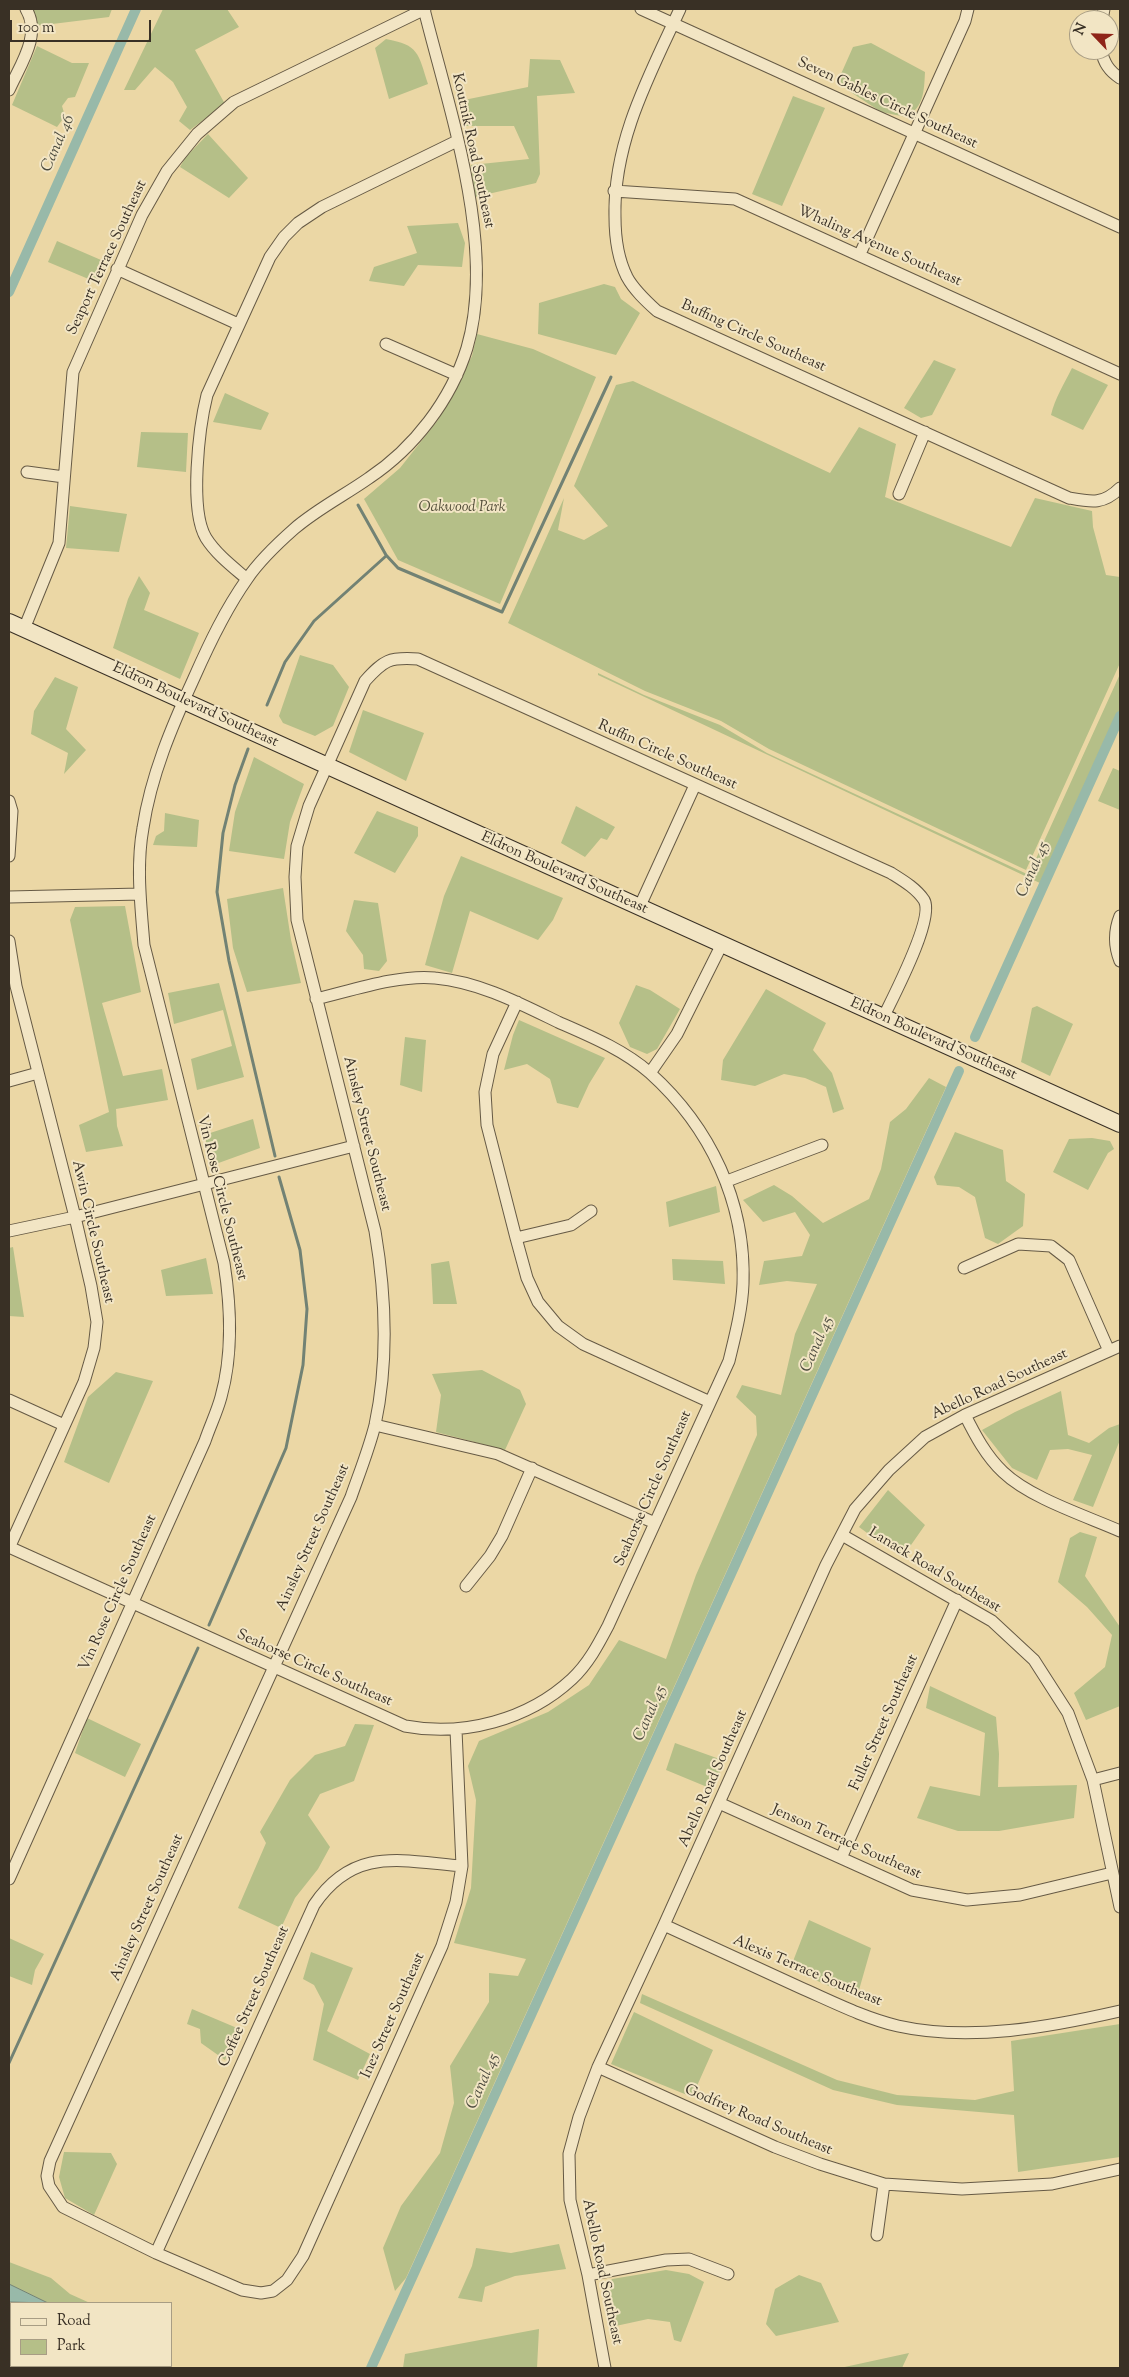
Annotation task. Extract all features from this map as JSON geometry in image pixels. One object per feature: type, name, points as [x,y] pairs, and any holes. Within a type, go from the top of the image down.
[{"type":"street","name":"Koutnik Road Southeast","points":[[184,700],[217,628],[247,579],[266,556],[297,527],[372,476],[404,449],[428,422],[447,395],[467,348],[474,316],[477,276],[476,241],[457,141],[424,9]]},
{"type":"street","name":"Seaport Terrace Southeast","points":[[24,629],[59,543],[73,372],[142,215],[167,171],[196,134],[234,102],[424,9]]},
{"type":"street","name":"Seven Gables Circle Southeast","points":[[641,9],[1120,227]]},
{"type":"street","name":"Buffing Circle Southeast","points":[[680,9],[631,119],[622,145],[614,191],[615,228],[620,257],[627,278],[639,294],[657,311],[1069,498],[1092,502],[1110,498],[1120,488]]},
{"type":"street","points":[[860,254],[965,21],[968,9]]},
{"type":"street","points":[[9,90],[30,44],[33,28],[29,13]]},
{"type":"street","points":[[1104,60],[1111,72],[1120,78]]},
{"type":"street","points":[[247,579],[215,550],[206,538],[199,523],[196,503],[205,403],[238,324],[270,257],[284,237],[298,223],[322,208],[457,141]]},
{"type":"street","name":"Whaling Avenue Southeast","points":[[614,191],[735,199],[860,254],[1120,374]]},
{"type":"street","points":[[117,269],[238,324]]},
{"type":"street","points":[[386,344],[457,375]]},
{"type":"street","points":[[899,494],[925,432]]},
{"type":"street","points":[[27,472],[64,477]]},
{"type":"street","name":"Eldron Boulevard Southeast","points":[[9,622],[1120,1124]]},
{"type":"street","name":"Ruffin Circle Southeast","points":[[327,767],[365,682],[379,666],[396,658],[418,659],[891,873],[912,887],[925,901],[927,915],[922,932],[883,1018]]},
{"type":"street","name":"Vin Rose Circle Southeast","points":[[9,1879],[131,1602],[205,1441],[221,1397],[229,1351],[230,1304],[224,1263],[202,1183],[144,945],[140,894],[142,830],[146,811],[157,763],[184,700]]},
{"type":"street","name":"Ainsley Street Southeast","points":[[156,2252],[73,2214],[63,2207],[54,2197],[49,2186],[47,2176],[50,2161],[351,1497],[375,1425],[386,1340],[383,1281],[376,1231],[297,920],[295,877],[297,846],[309,806],[327,767]]},
{"type":"street","points":[[639,908],[695,785]]},
{"type":"street","points":[[9,801],[12,811],[9,856]]},
{"type":"street","points":[[9,897],[140,894]]},
{"type":"street","points":[[1118,956],[1115,927],[1120,916]]},
{"type":"street","name":"Awin Circle Southeast","points":[[9,941],[16,986],[75,1217],[91,1286],[97,1322],[94,1348],[84,1382],[9,1548]]},
{"type":"street","points":[[650,1073],[677,1034],[722,944]]},
{"type":"street","name":"Seahorse Circle Southeast","points":[[9,1548],[405,1726],[428,1730],[456,1730],[501,1720],[531,1708],[572,1680],[593,1654],[608,1626],[729,1362],[739,1320],[743,1284],[742,1250],[728,1181],[697,1125],[650,1073],[617,1050],[517,1002],[464,982],[433,978],[392,981],[316,999]]},
{"type":"street","points":[[517,1002],[493,1054],[485,1092],[487,1125],[516,1238],[528,1278],[538,1302],[558,1326],[583,1344],[710,1402]]},
{"type":"street","points":[[9,1081],[38,1073]]},
{"type":"street","points":[[728,1181],[822,1145]]},
{"type":"street","points":[[9,1231],[75,1217],[202,1183],[354,1146]]},
{"type":"street","points":[[516,1238],[571,1225],[591,1211]]},
{"type":"street","points":[[964,1268],[1018,1244],[1051,1246],[1069,1260],[1109,1352]]},
{"type":"street","name":"Abello Road Southeast","points":[[605,2368],[588,2275],[570,2200],[569,2154],[579,2117],[598,2067],[855,1509],[889,1470],[925,1437],[965,1415],[1120,1346]]},
{"type":"street","points":[[9,1400],[64,1425]]},
{"type":"street","points":[[965,1415],[979,1443],[1004,1473],[1038,1495],[1120,1531]]},
{"type":"street","points":[[375,1425],[498,1454],[655,1523]]},
{"type":"street","points":[[466,1586],[490,1556],[502,1536],[532,1468]]},
{"type":"street","name":"Lanack Road Southeast","points":[[842,1535],[992,1621],[1034,1660],[1068,1713],[1093,1780],[1120,1908]]},
{"type":"street","name":"Fuller Street Southeast","points":[[841,1858],[957,1600]]},
{"type":"street","name":"Inez Street Southeast","points":[[156,2252],[242,2290],[261,2293],[273,2290],[286,2280],[303,2256],[442,1946],[456,1902],[462,1866],[456,1730]]},
{"type":"street","points":[[1093,1780],[1120,1773]]},
{"type":"street","name":"Jenson Terrace Southeast","points":[[719,1803],[912,1890],[967,1900],[1020,1895],[1112,1873]]},
{"type":"street","name":"Coffee Street Southeast","points":[[156,2252],[310,1914],[326,1887],[344,1872],[367,1862],[393,1860],[462,1866]]},
{"type":"street","name":"Alexis Terrace Southeast","points":[[664,1925],[848,2009],[898,2026],[950,2032],[992,2032],[1062,2024],[1120,2011]]},
{"type":"street","name":"Godfrey Road Southeast","points":[[598,2067],[775,2147],[820,2164],[884,2184],[962,2189],[1052,2184],[1120,2169]]},
{"type":"street","points":[[877,2235],[884,2184]]},
{"type":"street","points":[[588,2275],[666,2260],[689,2259],[728,2274]]},
{"type":"green space","points":[[32,9],[112,9],[109,17],[36,26]]},
{"type":"green space","points":[[163,9],[227,9],[239,27],[195,50],[225,104],[190,130],[179,121],[187,107],[173,82],[155,67],[135,90],[124,90]]},
{"type":"green space","points":[[386,39],[405,44],[416,52],[428,84],[389,99],[375,48]]},
{"type":"green space","points":[[871,43],[925,72],[920,103],[906,117],[881,112],[837,83],[853,47]]},
{"type":"green space","points":[[37,46],[72,63],[89,63],[75,97],[68,98],[62,106],[65,116],[57,127],[12,105]]},
{"type":"green space","points":[[530,59],[560,60],[575,93],[537,96],[540,174],[536,183],[475,197],[471,165],[529,159],[514,126],[465,126],[464,100],[528,87]]},
{"type":"green space","points":[[793,96],[825,108],[782,206],[752,194]]},
{"type":"green space","points":[[208,134],[248,178],[229,198],[180,167],[185,158]]},
{"type":"green space","points":[[458,223],[465,243],[462,267],[418,265],[404,286],[369,281],[374,267],[417,253],[407,226]]},
{"type":"green space","points":[[57,241],[108,263],[98,283],[48,262]]},
{"type":"green space","points":[[604,284],[615,287],[621,299],[640,313],[616,355],[538,334],[539,303]]},
{"type":"green space","name":"Oakwood Park","points":[[477,334],[533,349],[596,377],[500,604],[398,560],[364,499],[400,468],[438,420],[472,356]]},
{"type":"green space","points":[[934,360],[956,369],[932,415],[921,418],[904,408]]},
{"type":"green space","points":[[1072,368],[1108,385],[1083,430],[1051,415],[1057,397]]},
{"type":"green space","points":[[633,381],[830,473],[859,427],[896,444],[885,497],[1011,547],[1035,498],[1092,511],[1093,527],[1106,575],[1120,577],[1120,663],[1026,870],[769,749],[721,721],[645,691],[508,623],[564,498],[558,530],[584,540],[608,526],[574,486],[616,385]]},
{"type":"green space","points":[[225,393],[269,413],[261,430],[213,422]]},
{"type":"green space","points":[[141,432],[188,433],[186,472],[137,467]]},
{"type":"green space","points":[[70,506],[127,514],[119,552],[66,548]]},
{"type":"green space","points":[[139,576],[150,593],[144,610],[199,633],[180,679],[113,648],[128,599]]},
{"type":"green space","points":[[300,655],[333,665],[349,687],[333,726],[315,736],[283,723],[279,716]]},
{"type":"green space","points":[[598,673],[644,695],[720,725],[767,753],[1027,874],[1030,872],[1120,674],[1120,720],[1042,884],[598,675]]},
{"type":"green space","points":[[55,677],[78,687],[66,729],[86,750],[64,774],[68,753],[31,734],[34,711]]},
{"type":"green space","points":[[363,710],[424,733],[406,781],[349,752]]},
{"type":"green space","points":[[254,757],[304,784],[290,822],[284,859],[229,851],[235,812]]},
{"type":"green space","points":[[1113,768],[1120,771],[1120,810],[1098,801]]},
{"type":"green space","points":[[576,806],[615,827],[607,840],[601,838],[585,857],[561,843]]},
{"type":"green space","points":[[377,811],[418,827],[418,836],[395,873],[354,853]]},
{"type":"green space","points":[[165,813],[199,820],[197,847],[153,845],[156,836],[164,831]]},
{"type":"green space","points":[[461,856],[563,898],[553,920],[538,940],[470,911],[452,973],[425,965],[444,896]]},
{"type":"green space","points":[[283,888],[291,940],[301,983],[247,992],[233,948],[227,899]]},
{"type":"green space","points":[[354,900],[378,903],[387,961],[379,971],[364,969],[363,955],[346,931]]},
{"type":"green space","points":[[125,906],[141,992],[102,1003],[123,1076],[162,1069],[168,1100],[116,1109],[117,1126],[123,1146],[86,1152],[79,1125],[109,1112],[70,920],[75,907]]},
{"type":"green space","points":[[219,983],[244,1077],[197,1090],[191,1059],[232,1046],[223,1010],[174,1024],[168,993]]},
{"type":"green space","points":[[636,985],[650,990],[680,1009],[657,1049],[647,1054],[630,1047],[619,1023]]},
{"type":"green space","points":[[766,989],[826,1023],[813,1050],[832,1073],[844,1109],[833,1113],[826,1087],[805,1078],[784,1074],[755,1086],[721,1080],[723,1060]]},
{"type":"green space","points":[[1037,1006],[1073,1024],[1050,1076],[1021,1062],[1032,1008]]},
{"type":"green space","points":[[519,1020],[605,1058],[589,1084],[578,1108],[557,1103],[550,1079],[527,1064],[504,1070]]},
{"type":"green space","points":[[405,1037],[426,1040],[422,1092],[400,1085]]},
{"type":"green space","points":[[929,1078],[946,1087],[406,2278],[395,2291],[383,2248],[401,2206],[440,2153],[454,2103],[450,2066],[489,2002],[489,1973],[518,1976],[526,1959],[454,1943],[471,1888],[476,1800],[468,1766],[479,1741],[548,1712],[589,1685],[619,1640],[666,1659],[696,1575],[757,1435],[756,1416],[736,1397],[742,1385],[781,1395],[795,1334],[817,1284],[787,1281],[759,1285],[764,1261],[802,1256],[810,1235],[795,1212],[763,1222],[743,1200],[774,1185],[792,1196],[823,1223],[869,1199],[881,1169],[890,1122],[906,1109]]},
{"type":"green space","points":[[253,1119],[260,1148],[213,1165],[204,1135]]},
{"type":"green space","points":[[955,1132],[1003,1150],[1006,1181],[1025,1194],[1023,1226],[998,1244],[985,1238],[975,1197],[959,1187],[937,1185],[934,1177]]},
{"type":"green space","points":[[1092,1138],[1110,1141],[1114,1149],[1108,1153],[1088,1190],[1053,1172],[1069,1139]]},
{"type":"green space","points":[[716,1186],[720,1212],[669,1227],[666,1202]]},
{"type":"green space","points":[[13,1247],[24,1317],[9,1316],[9,1248]]},
{"type":"green space","points":[[206,1258],[213,1294],[166,1296],[161,1270]]},
{"type":"green space","points":[[672,1259],[723,1261],[725,1284],[673,1280]]},
{"type":"green space","points":[[449,1261],[457,1304],[433,1304],[431,1264]]},
{"type":"green space","points":[[482,1370],[520,1390],[526,1404],[505,1450],[436,1432],[441,1395],[432,1374]]},
{"type":"green space","points":[[116,1372],[153,1381],[109,1483],[64,1462],[88,1397]]},
{"type":"green space","points":[[1061,1391],[1068,1435],[1089,1443],[1109,1428],[1120,1424],[1120,1440],[1093,1507],[1073,1500],[1092,1455],[1068,1449],[1050,1450],[1037,1480],[1012,1468],[982,1430],[1015,1412]]},
{"type":"green space","points":[[888,1490],[925,1525],[904,1555],[878,1541],[859,1527]]},
{"type":"green space","points":[[1080,1532],[1097,1537],[1085,1576],[1120,1627],[1120,1706],[1086,1720],[1074,1693],[1105,1667],[1112,1635],[1087,1607],[1058,1582],[1070,1538]]},
{"type":"green space","points":[[930,1686],[996,1717],[999,1754],[998,1787],[1077,1785],[1074,1818],[999,1831],[958,1831],[917,1818],[930,1786],[980,1796],[985,1733],[926,1708]]},
{"type":"green space","points":[[87,1718],[141,1744],[125,1777],[75,1753]]},
{"type":"green space","points":[[355,1724],[374,1725],[354,1781],[320,1794],[308,1815],[330,1847],[318,1869],[295,1898],[281,1928],[238,1908],[266,1843],[260,1832],[290,1780],[315,1755],[345,1746]]},
{"type":"green space","points":[[675,1743],[725,1761],[712,1789],[666,1770]]},
{"type":"green space","points":[[809,1920],[871,1948],[859,1990],[845,1993],[790,1969]]},
{"type":"green space","points":[[9,1938],[44,1954],[35,1970],[32,1985],[9,1976]]},
{"type":"green space","points":[[311,1952],[353,1968],[327,2031],[370,2054],[358,2080],[313,2060],[324,2004],[314,1985],[303,1979]]},
{"type":"green space","points":[[642,1994],[837,2080],[897,2095],[975,2100],[1014,2091],[1011,2041],[1120,2024],[1120,2157],[1018,2172],[1014,2115],[897,2105],[833,2090],[640,2003]]},
{"type":"green space","points":[[192,2009],[237,2028],[225,2060],[201,2043],[200,2029],[187,2024]]},
{"type":"green space","points":[[634,2012],[713,2050],[692,2097],[611,2064]]},
{"type":"green space","points":[[64,2152],[111,2153],[117,2164],[94,2215],[65,2198],[59,2177]]},
{"type":"green space","points":[[559,2244],[566,2269],[515,2276],[485,2287],[482,2302],[458,2298],[472,2266],[476,2248],[511,2253]]},
{"type":"green space","points":[[9,2262],[51,2278],[70,2294],[88,2302],[46,2302],[9,2284]]},
{"type":"green space","points":[[666,2270],[689,2274],[704,2282],[681,2342],[674,2340],[670,2322],[648,2319],[611,2327],[602,2294],[612,2279]]},
{"type":"green space","points":[[799,2275],[821,2283],[839,2322],[776,2336],[766,2324],[775,2289]]},
{"type":"green space","points":[[539,2329],[537,2368],[403,2368],[405,2354]]},
{"type":"green space","points":[[909,2353],[902,2368],[840,2368]]},
{"type":"shaded area","points":[[9,2284],[46,2302],[10,2302]]},
{"type":"waterway","name":"Canal 46","points":[[9,292],[136,9]]},
{"type":"waterway","points":[[358,505],[386,555],[398,568],[502,612],[611,377]]},
{"type":"waterway","points":[[267,705],[285,662],[314,621],[386,556]]},
{"type":"waterway","name":"Canal 45","points":[[975,1037],[1120,716]]},
{"type":"waterway","points":[[248,749],[235,785],[223,833],[217,892],[229,961],[275,1156]]},
{"type":"waterway","name":"Canal 45","points":[[371,2368],[959,1071]]},
{"type":"waterway","points":[[209,1625],[286,1448],[303,1365],[307,1309],[300,1250],[279,1177]]},
{"type":"waterway","points":[[9,2063],[198,1648]]}]
